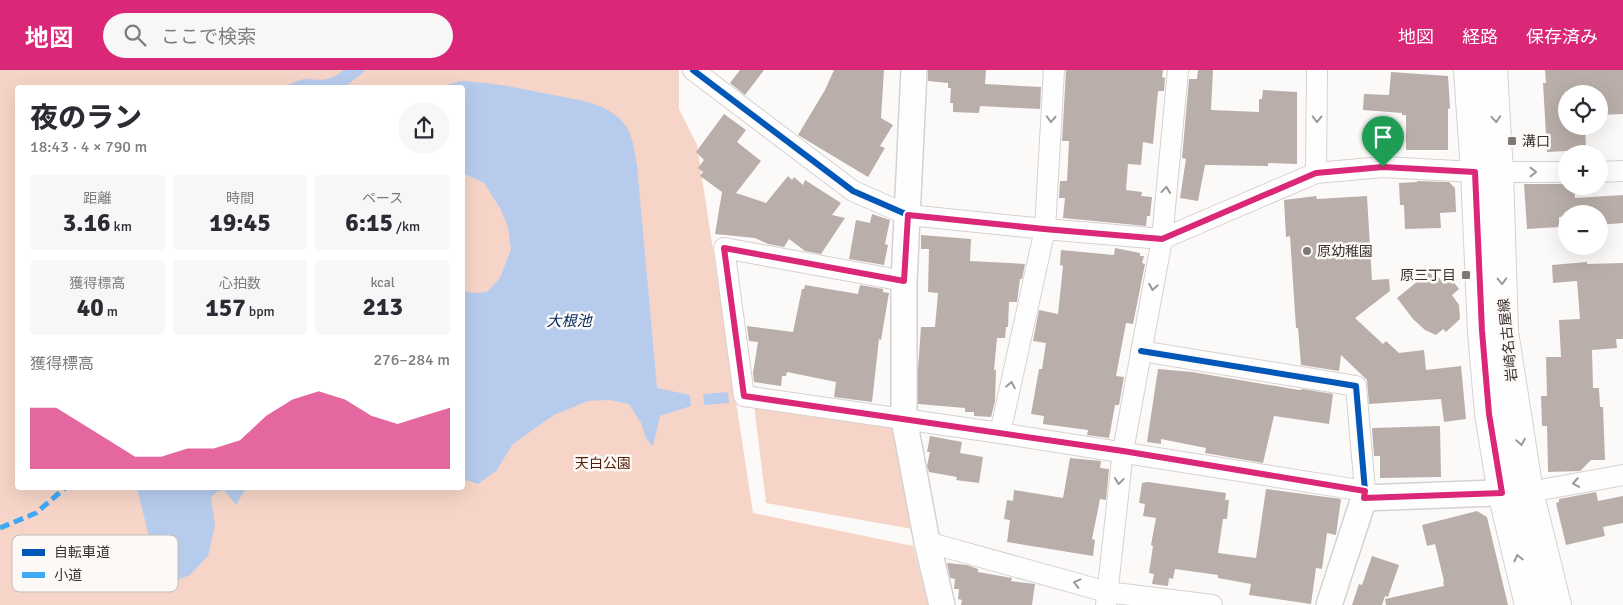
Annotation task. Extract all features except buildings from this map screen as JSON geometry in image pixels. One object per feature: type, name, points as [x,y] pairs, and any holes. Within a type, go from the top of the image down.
[{"type":"main road","name":"岩崎名古屋線","points":[[1468,70],[1487,172]]},
{"type":"main road","name":"岩崎名古屋線","points":[[1493,70],[1487,172],[1482,340],[1489,414],[1557,605]]},
{"type":"main road","name":"岩崎名古屋線","points":[[1516,492],[1530,605]]},
{"type":"street","points":[[693,70],[853,191],[908,215],[1162,239],[1316,173],[1383,167],[1487,172],[1558,172]]},
{"type":"street","points":[[914,70],[904,281],[904,419],[927,542],[942,605]]},
{"type":"street","points":[[1000,433],[1044,229],[1054,70]]},
{"type":"street","points":[[1107,598],[1123,451],[1162,239],[1178,70]]},
{"type":"street","points":[[1316,173],[1317,70]]},
{"type":"street","points":[[1608,172],[1623,172]]},
{"type":"street","points":[[904,281],[724,248],[744,396],[1123,451],[1365,494],[1516,492],[1623,475]]},
{"type":"street","points":[[1141,352],[1356,386],[1365,494],[1329,605]]},
{"type":"street","points":[[927,542],[1107,598],[1212,605]]},
{"type":"green space","name":"天白公園","points":[[0,70],[679,70],[679,109],[697,145],[753,513],[913,546],[928,605],[0,605]]},
{"type":"green space","points":[[754,405],[892,423],[912,529],[766,503]]},
{"type":"water","points":[[343,70],[366,70],[347,85],[289,85],[303,79],[322,80],[339,74]]},
{"type":"water","name":"大根池","points":[[460,81],[483,83],[576,99],[604,108],[620,119],[628,129],[637,165],[657,388],[690,395],[691,406],[660,416],[653,446],[646,438],[641,423],[629,404],[609,400],[588,401],[554,415],[513,444],[496,471],[478,484],[465,480],[465,291],[487,292],[500,278],[511,249],[508,227],[500,208],[484,183],[465,174],[465,85],[447,85]]},
{"type":"water","points":[[728,392],[729,403],[704,405],[703,394]]},
{"type":"water","points":[[137,490],[224,490],[217,492],[211,497],[215,525],[208,556],[190,575],[178,580],[178,535],[149,535]]},
{"type":"water","points":[[224,490],[245,490],[236,505]]},
{"type":"marked path","points":[[0,528],[36,513],[63,490]]},
{"type":"cycle path","points":[[693,70],[853,191],[908,215],[1162,239],[1316,173],[1383,167],[1475,172]]},
{"type":"cycle path","points":[[904,281],[724,248],[744,396],[1000,433],[1365,491],[1356,386],[1141,351]]},
{"type":"place","name":"溝口","points":[[1512,141]]},
{"type":"place","name":"原幼稚園","points":[[1307,251]]},
{"type":"place","name":"原三丁目","points":[[1466,275]]},
{"type":"route","points":[[1383,167],[1475,172],[1482,331],[1489,414],[1502,493],[1364,498],[1365,491],[1123,451],[744,396],[724,248],[904,281],[908,215],[1162,239],[1316,173],[1383,167]]}]
